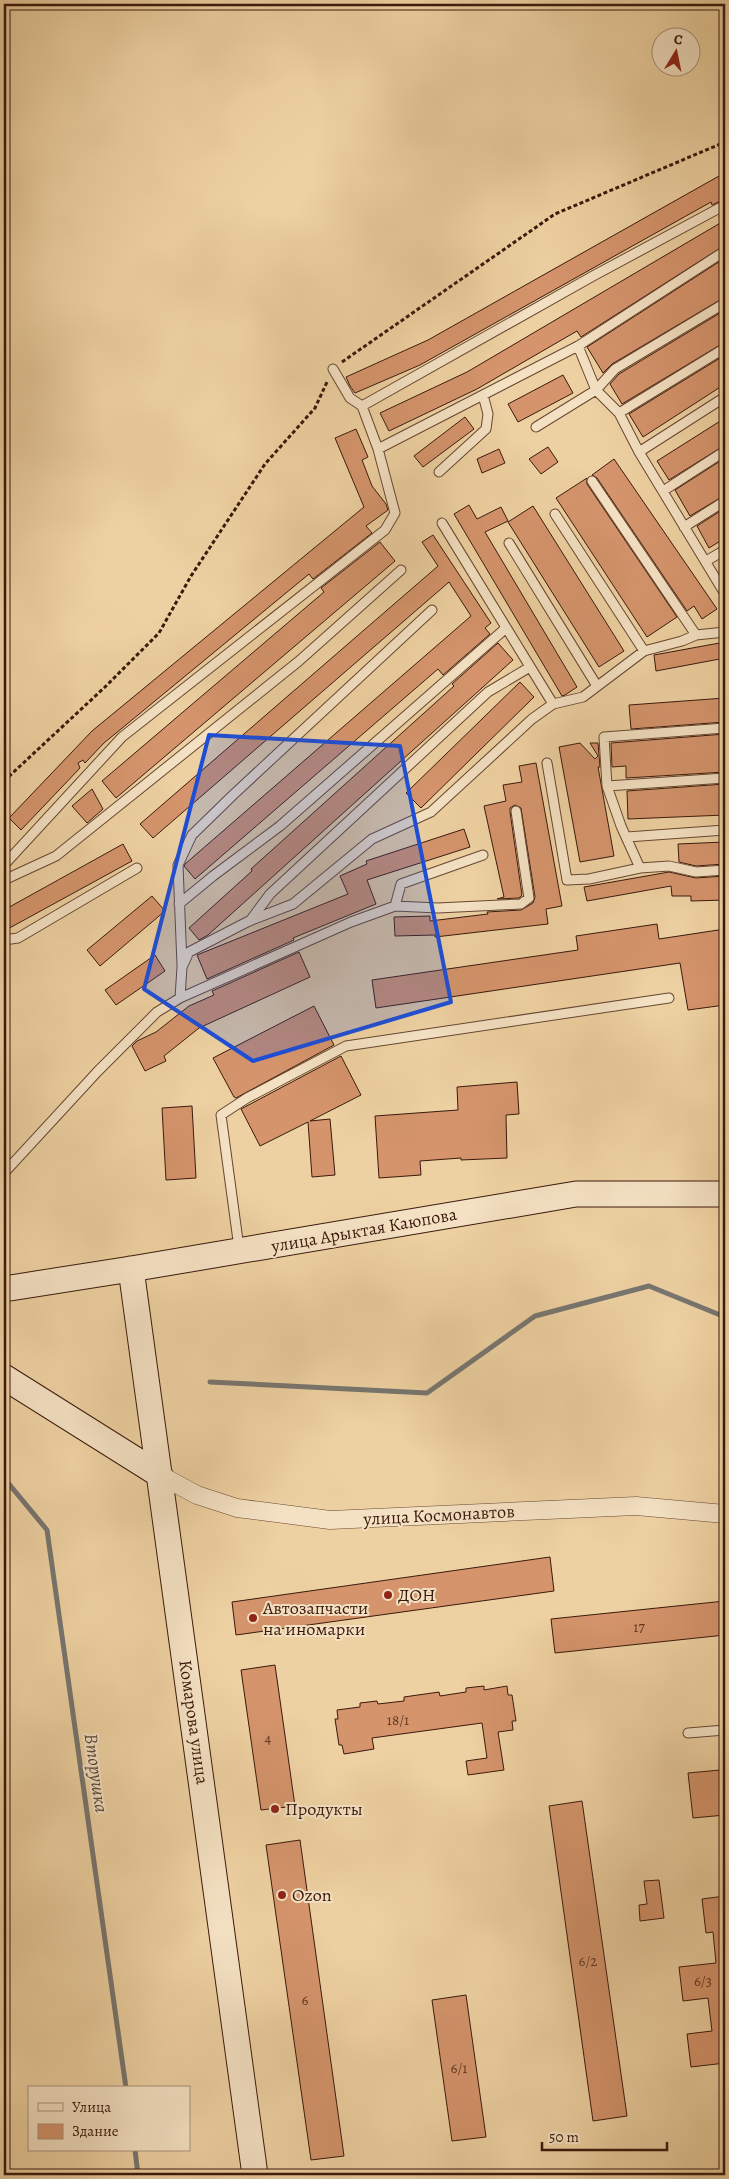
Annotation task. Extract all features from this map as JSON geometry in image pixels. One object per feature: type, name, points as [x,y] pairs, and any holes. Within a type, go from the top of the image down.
[{"type":"street","name":"улица Арыктая Каюпова","points":[[4,1289],[576,1194],[725,1194]]},
{"type":"street","name":"Комарова улица","points":[[131,1269],[255,2175]]},
{"type":"street","points":[[4,1377],[160,1475]]},
{"type":"street","name":"улица Космонавтов","points":[[160,1475],[197,1495],[237,1508],[330,1520],[636,1506],[725,1514]]},
{"type":"lane","points":[[362,406],[593,276],[725,205]]},
{"type":"lane","points":[[378,449],[578,346],[725,252]]},
{"type":"lane","points":[[536,427],[596,390],[614,369],[725,303]]},
{"type":"lane","points":[[578,346],[596,390],[619,413],[639,452],[725,594]]},
{"type":"lane","points":[[619,413],[725,348]]},
{"type":"lane","points":[[4,865],[122,737],[385,530],[395,513],[378,449],[362,406],[350,398],[333,369]]},
{"type":"lane","points":[[439,472],[486,429],[488,414],[483,395]]},
{"type":"lane","points":[[639,452],[725,397]]},
{"type":"lane","points":[[663,491],[725,451]]},
{"type":"lane","points":[[592,481],[696,635]]},
{"type":"lane","points":[[684,527],[725,501]]},
{"type":"lane","points":[[556,514],[644,651]]},
{"type":"lane","points":[[442,523],[553,704]]},
{"type":"lane","points":[[509,543],[597,686]]},
{"type":"lane","points":[[706,561],[725,550]]},
{"type":"lane","points":[[4,880],[56,856],[299,661],[400,570]]},
{"type":"lane","points":[[180,998],[182,967],[178,865],[192,835],[432,610]]},
{"type":"lane","points":[[180,904],[213,876],[280,826],[506,628]]},
{"type":"lane","points":[[182,967],[189,952],[249,921],[293,904],[372,839],[431,812],[532,719],[553,704],[582,697],[644,651],[682,641],[696,635],[725,632]]},
{"type":"lane","points":[[249,921],[270,894],[488,692],[530,667]]},
{"type":"lane","points":[[640,868],[608,786],[604,737],[725,728]]},
{"type":"lane","points":[[547,763],[567,880],[589,879],[640,868],[669,866],[696,872],[725,870]]},
{"type":"lane","points":[[608,786],[725,778]]},
{"type":"lane","points":[[4,1173],[98,1071],[157,1012],[180,998],[351,922],[395,906],[438,908],[521,904],[529,898],[516,811]]},
{"type":"lane","points":[[627,837],[725,830]]},
{"type":"lane","points":[[395,906],[401,884],[483,855]]},
{"type":"lane","points":[[4,940],[18,938],[137,868]]},
{"type":"lane","points":[[240,1251],[221,1115],[247,1098],[346,1046],[669,998]]},
{"type":"lane","points":[[688,1733],[725,1730]]},
{"type":"path","points":[[4,781],[105,687],[159,633],[191,576],[265,464],[314,408],[333,369],[555,214],[725,142]]},
{"type":"highlighted area","points":[[209,735],[400,746],[451,1002],[253,1061],[144,989]]},
{"type":"building","points":[[719,176],[725,187],[725,199],[712,205],[711,202],[420,365],[355,393],[350,386],[346,377],[428,340]]},
{"type":"building","points":[[725,212],[725,245],[581,337],[577,331],[477,389],[389,431],[380,413],[467,372],[722,222],[719,216]]},
{"type":"building","points":[[725,258],[725,297],[612,364],[603,373],[587,347]]},
{"type":"building","points":[[725,310],[725,342],[622,404],[610,384],[619,374]]},
{"type":"building","points":[[725,355],[725,384],[643,437],[629,414]]},
{"type":"building","points":[[563,375],[573,393],[518,422],[508,404]]},
{"type":"building","points":[[465,417],[474,429],[423,467],[414,456]]},
{"type":"building","points":[[725,418],[725,445],[669,480],[657,461]]},
{"type":"building","points":[[356,429],[368,457],[362,460],[372,486],[386,504],[388,510],[366,526],[372,533],[313,579],[309,574],[104,743],[85,763],[83,760],[78,763],[80,768],[21,830],[9,818],[92,731],[364,507],[335,438]]},
{"type":"building","points":[[548,447],[558,462],[541,474],[529,459]]},
{"type":"building","points":[[499,449],[505,463],[482,473],[477,459]]},
{"type":"building","points":[[725,458],[725,495],[690,516],[675,490]]},
{"type":"building","points":[[614,459],[717,609],[702,619],[694,606],[687,611],[597,478],[592,475]]},
{"type":"building","points":[[587,478],[587,484],[677,617],[647,637],[556,498]]},
{"type":"building","points":[[469,505],[477,519],[501,507],[508,521],[485,532],[577,687],[565,695],[562,696],[454,514]]},
{"type":"building","points":[[533,506],[624,651],[599,667],[508,522]]},
{"type":"building","points":[[725,508],[725,538],[709,548],[697,526]]},
{"type":"building","points":[[433,535],[491,623],[485,628],[490,634],[443,675],[438,669],[195,879],[184,866],[185,864],[471,616],[449,582],[153,838],[140,824],[438,566],[422,542]]},
{"type":"building","points":[[380,542],[395,561],[116,798],[102,781],[324,592],[321,588]]},
{"type":"building","points":[[725,642],[725,658],[656,671],[654,655]]},
{"type":"building","points":[[498,643],[513,660],[208,935],[199,940],[189,928],[252,871],[251,869],[454,686],[452,684]]},
{"type":"building","points":[[520,682],[534,697],[421,808],[406,793]]},
{"type":"building","points":[[725,698],[725,722],[631,729],[629,705]]},
{"type":"building","points":[[725,734],[725,772],[626,778],[626,766],[612,767],[611,743]]},
{"type":"building","points":[[580,743],[595,759],[598,756],[590,743],[598,743],[600,767],[598,767],[614,856],[580,862],[559,747]]},
{"type":"building","points":[[536,763],[562,906],[546,909],[548,924],[435,937],[435,935],[395,936],[394,917],[430,916],[430,921],[488,914],[487,912],[521,910],[533,903],[535,897],[521,808],[515,805],[510,808],[510,812],[522,895],[519,898],[497,899],[504,897],[484,806],[506,801],[503,785],[522,782],[519,766]]},
{"type":"building","points":[[725,784],[725,815],[628,819],[627,791]]},
{"type":"building","points":[[92,789],[103,809],[87,823],[72,806]]},
{"type":"building","points":[[464,829],[470,847],[367,880],[376,904],[293,938],[294,940],[207,979],[197,955],[348,894],[340,876],[367,864],[366,861]]},
{"type":"building","points":[[725,842],[725,864],[696,866],[679,862],[678,844]]},
{"type":"building","points":[[123,844],[132,861],[4,931],[4,910]]},
{"type":"building","points":[[669,872],[696,878],[725,876],[725,900],[691,901],[691,896],[672,896],[671,886],[587,901],[584,887]]},
{"type":"building","points":[[152,896],[165,911],[100,966],[87,950]]},
{"type":"building","points":[[657,924],[659,939],[725,929],[725,1005],[688,1010],[680,963],[376,1008],[372,980],[578,950],[576,936]]},
{"type":"building","points":[[299,952],[310,977],[199,1028],[164,1056],[166,1061],[145,1071],[132,1046],[137,1041],[156,1032],[189,1006],[214,995],[212,991]]},
{"type":"building","points":[[155,955],[165,971],[116,1005],[105,990]]},
{"type":"building","points":[[314,1006],[334,1045],[236,1098],[234,1097],[213,1058]]},
{"type":"building","points":[[341,1056],[361,1095],[310,1121],[330,1119],[335,1175],[312,1177],[308,1122],[260,1146],[241,1109]]},
{"type":"building","points":[[517,1082],[519,1114],[506,1115],[507,1158],[461,1160],[461,1158],[420,1161],[421,1175],[379,1178],[375,1116],[458,1110],[457,1087]]},
{"type":"building","points":[[192,1106],[196,1178],[166,1180],[162,1108]]},
{"type":"building","points":[[550,1557],[554,1591],[236,1635],[232,1602]]},
{"type":"building","points":[[725,1601],[725,1635],[555,1653],[551,1619]]},
{"type":"building","points":[[275,1665],[295,1806],[261,1810],[241,1670]]},
{"type":"building","points":[[484,1686],[484,1690],[507,1686],[508,1695],[512,1695],[516,1721],[512,1721],[513,1730],[498,1732],[504,1770],[468,1775],[466,1761],[487,1758],[482,1723],[372,1738],[374,1749],[344,1754],[342,1745],[339,1745],[335,1719],[338,1719],[337,1710],[360,1707],[360,1703],[377,1701],[378,1704],[404,1701],[404,1697],[439,1692],[440,1696],[466,1692],[466,1688]]},
{"type":"building","points":[[720,1770],[721,1787],[725,1787],[725,1815],[693,1818],[688,1773]]},
{"type":"building","points":[[582,1801],[627,2116],[593,2121],[549,1806]]},
{"type":"building","points":[[300,1840],[344,2156],[311,2160],[266,1845]]},
{"type":"building","points":[[659,1880],[664,1918],[640,1921],[639,1905],[647,1904],[644,1881]]},
{"type":"building","points":[[725,1896],[725,2063],[691,2067],[687,2034],[712,2031],[708,1998],[683,2001],[679,1967],[716,1963],[713,1932],[706,1933],[702,1899]]},
{"type":"building","points":[[466,1995],[486,2137],[452,2141],[432,2000]]},
{"type":"waterway","points":[[210,1382],[427,1393],[535,1316],[649,1286],[725,1317]]},
{"type":"waterway","name":"Вторушка","points":[[4,1478],[47,1530],[126,2086]]},
{"type":"waterway","name":"Вторушка","points":[[135,2152],[138,2175]]},
{"type":"place","name":"ДОН","points":[[388,1595]]},
{"type":"place","name":"Автозапчасти на иномарки","points":[[253,1618]]},
{"type":"place","name":"Продукты","points":[[275,1809]]},
{"type":"place","name":"Ozon","points":[[282,1895]]}]
